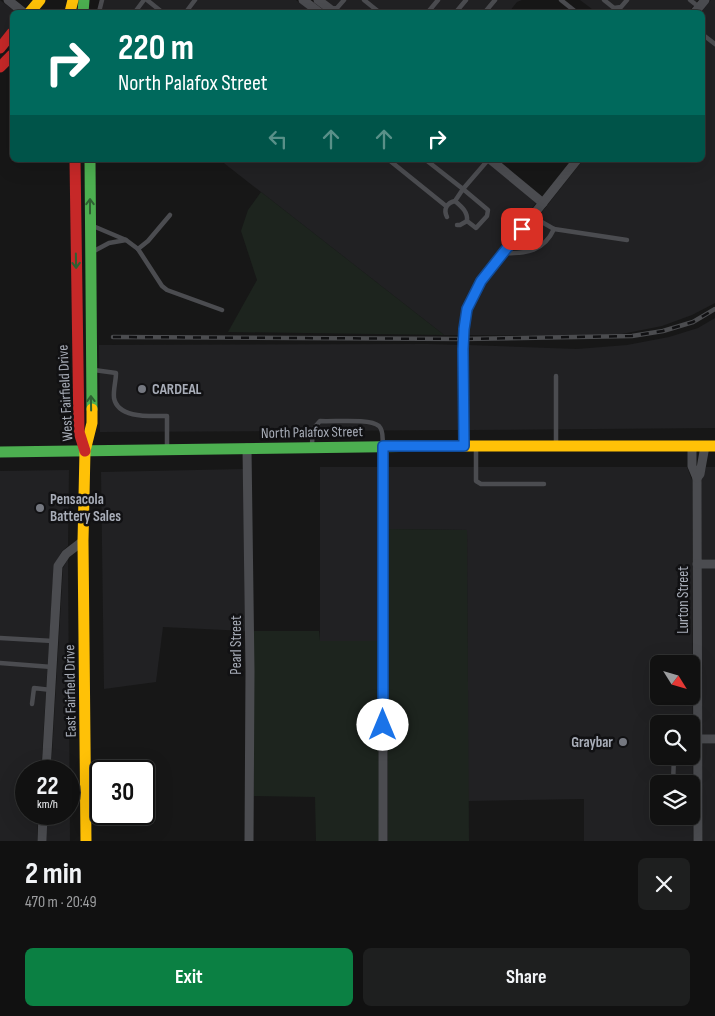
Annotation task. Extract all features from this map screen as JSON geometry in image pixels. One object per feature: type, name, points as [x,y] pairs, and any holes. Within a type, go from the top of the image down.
[{"type":"main road","points":[[32,10],[40,0]]},
{"type":"main road","points":[[70,9],[82,0]]},
{"type":"main road","points":[[0,48],[10,36]]},
{"type":"main road","points":[[0,67],[10,57]]},
{"type":"main road","name":"West Fairfield Drive","points":[[75,162],[79,432],[85,451]]},
{"type":"main road","name":"West Fairfield Drive","points":[[85,451],[92,423],[90,162]]},
{"type":"main road","name":"North Palafox Street","points":[[0,452],[383,446],[710,446]]},
{"type":"main road","name":"East Fairfield Drive","points":[[85,451],[83,541],[86,841]]},
{"type":"street","points":[[8,0],[20,10]]},
{"type":"street","points":[[303,0],[316,10]]},
{"type":"street","points":[[318,0],[329,8]]},
{"type":"street","points":[[492,162],[543,203]]},
{"type":"street","points":[[470,446],[463,349],[465,318],[475,291],[575,162]]},
{"type":"street","points":[[383,446],[383,841]]},
{"type":"street","name":"Lurton Street","points":[[692,446],[692,466],[696,478],[695,715]]},
{"type":"street","name":"Lurton Street","points":[[696,478],[700,474],[710,446]]},
{"type":"street","name":"Pearl Street","points":[[247,448],[250,841]]},
{"type":"street","name":"East Fairfield Drive","points":[[47,760],[58,566],[66,554],[83,541]]},
{"type":"street","points":[[697,564],[715,564]]},
{"type":"street","points":[[700,737],[715,739]]},
{"type":"street","points":[[42,841],[43,825]]},
{"type":"street","name":"Lurton Street","points":[[697,825],[698,841]]},
{"type":"lane","points":[[137,10],[146,0],[159,10]]},
{"type":"lane","points":[[188,10],[196,0]]},
{"type":"lane","points":[[329,8],[337,8],[344,0]]},
{"type":"lane","points":[[364,0],[376,10]]},
{"type":"lane","points":[[430,10],[438,0]]},
{"type":"lane","points":[[458,10],[466,0]]},
{"type":"lane","points":[[486,10],[495,0]]},
{"type":"lane","points":[[561,0],[574,10]]},
{"type":"lane","points":[[604,0],[614,8],[621,8],[627,0]]},
{"type":"lane","points":[[690,0],[699,7]]},
{"type":"lane","points":[[705,36],[715,44]]},
{"type":"lane","points":[[391,162],[446,206]]},
{"type":"lane","points":[[429,162],[488,210],[487,216],[476,228],[467,221]]},
{"type":"lane","points":[[447,217],[445,213],[446,206],[450,202],[455,201],[463,189],[488,162]]},
{"type":"lane","points":[[455,201],[465,210],[468,216],[467,221]]},
{"type":"lane","points":[[138,249],[148,241],[170,215]]},
{"type":"lane","points":[[532,216],[554,229],[627,240]]},
{"type":"lane","points":[[457,225],[467,221]]},
{"type":"lane","points":[[90,225],[126,240],[138,249],[162,286],[167,290],[222,310]]},
{"type":"lane","points":[[503,253],[523,254],[544,244],[554,229]]},
{"type":"lane","points":[[90,252],[109,243],[126,240]]},
{"type":"lane","points":[[91,369],[116,373],[114,399],[129,415],[167,416],[167,450]]},
{"type":"lane","points":[[556,376],[556,446]]},
{"type":"lane","points":[[312,447],[313,429],[320,421],[366,422],[378,425],[382,431],[383,446]]},
{"type":"lane","points":[[470,446],[476,481],[481,484],[544,484]]},
{"type":"lane","points":[[0,638],[54,641]]},
{"type":"lane","points":[[0,663],[52,667]]},
{"type":"lane","points":[[32,704],[34,688],[51,690]]},
{"type":"shaded area","points":[[0,0],[13,10],[10,10],[10,28],[0,40]]},
{"type":"shaded area","points":[[101,0],[296,0],[309,10],[99,10]]},
{"type":"shaded area","points":[[325,0],[522,0],[517,2],[511,10],[338,10]]},
{"type":"shaded area","points":[[580,0],[698,0],[690,10],[593,10]]},
{"type":"shaded area","points":[[711,0],[715,0],[715,303],[692,315],[662,326],[622,334],[578,336],[468,335],[472,311],[485,284],[581,162],[705,162],[705,10],[703,10]]},
{"type":"shaded area","points":[[223,162],[487,162],[536,203],[471,288],[463,308],[459,335],[444,335]]},
{"type":"shaded area","points":[[261,192],[444,335],[228,332],[257,280],[241,231],[248,210]]},
{"type":"shaded area","points":[[715,318],[715,428],[468,430],[468,345],[577,349],[627,345],[669,337],[698,328]]},
{"type":"shaded area","points":[[99,345],[459,345],[459,430],[100,432]]},
{"type":"shaded area","points":[[320,467],[378,467],[378,641],[320,641]]},
{"type":"shaded area","points":[[387,467],[687,467],[692,480],[692,655],[650,655],[650,705],[693,705],[693,715],[650,715],[650,765],[693,765],[693,775],[650,775],[650,825],[693,825],[693,841],[584,841],[584,799],[468,801],[467,530],[388,529]]},
{"type":"shaded area","points":[[706,467],[715,467],[715,559],[702,559],[701,482]]},
{"type":"shaded area","points":[[244,469],[245,631],[163,627],[156,682],[104,689],[101,472]]},
{"type":"shaded area","points":[[69,470],[68,546],[62,551],[54,565],[42,760],[15,760],[15,825],[38,825],[37,841],[0,841],[0,471]]},
{"type":"shaded area","points":[[388,529],[467,530],[469,841],[388,841]]},
{"type":"shaded area","points":[[68,559],[69,760],[52,760],[63,568]]},
{"type":"shaded area","points":[[702,568],[715,568],[715,735],[702,735]]},
{"type":"shaded area","points":[[254,631],[319,631],[320,641],[378,641],[379,841],[316,841],[315,797],[254,796]]},
{"type":"shaded area","points":[[702,744],[715,744],[715,841],[703,841]]},
{"type":"shaded area","points":[[47,825],[70,825],[70,841],[47,841]]},
{"type":"railway","points":[[113,337],[463,339],[632,336],[663,331],[693,322],[715,309]]},
{"type":"traffic: fast","points":[[83,10],[84,0]]},
{"type":"traffic: fast","points":[[90,162],[92,409]]},
{"type":"traffic: fast","points":[[0,452],[436,446]]},
{"type":"traffic: slow","points":[[32,10],[40,0]]},
{"type":"traffic: slow","points":[[70,10],[73,0]]},
{"type":"traffic: slow","points":[[86,841],[83,541],[85,451],[92,423],[92,409]]},
{"type":"traffic: slow","points":[[436,446],[715,446]]},
{"type":"traffic: jam","points":[[0,48],[10,36]]},
{"type":"traffic: jam","points":[[0,67],[10,57]]},
{"type":"traffic: jam","points":[[75,162],[79,432],[85,451]]},
{"type":"place","name":"CARDEAL","points":[[142,389]]},
{"type":"place","name":"Pensacola Battery Sales","points":[[40,508]]},
{"type":"place","name":"Graybar","points":[[623,742]]},
{"type":"route","points":[[383,725],[383,446],[464,446],[463,349],[467,309],[481,281],[522,229]]}]
